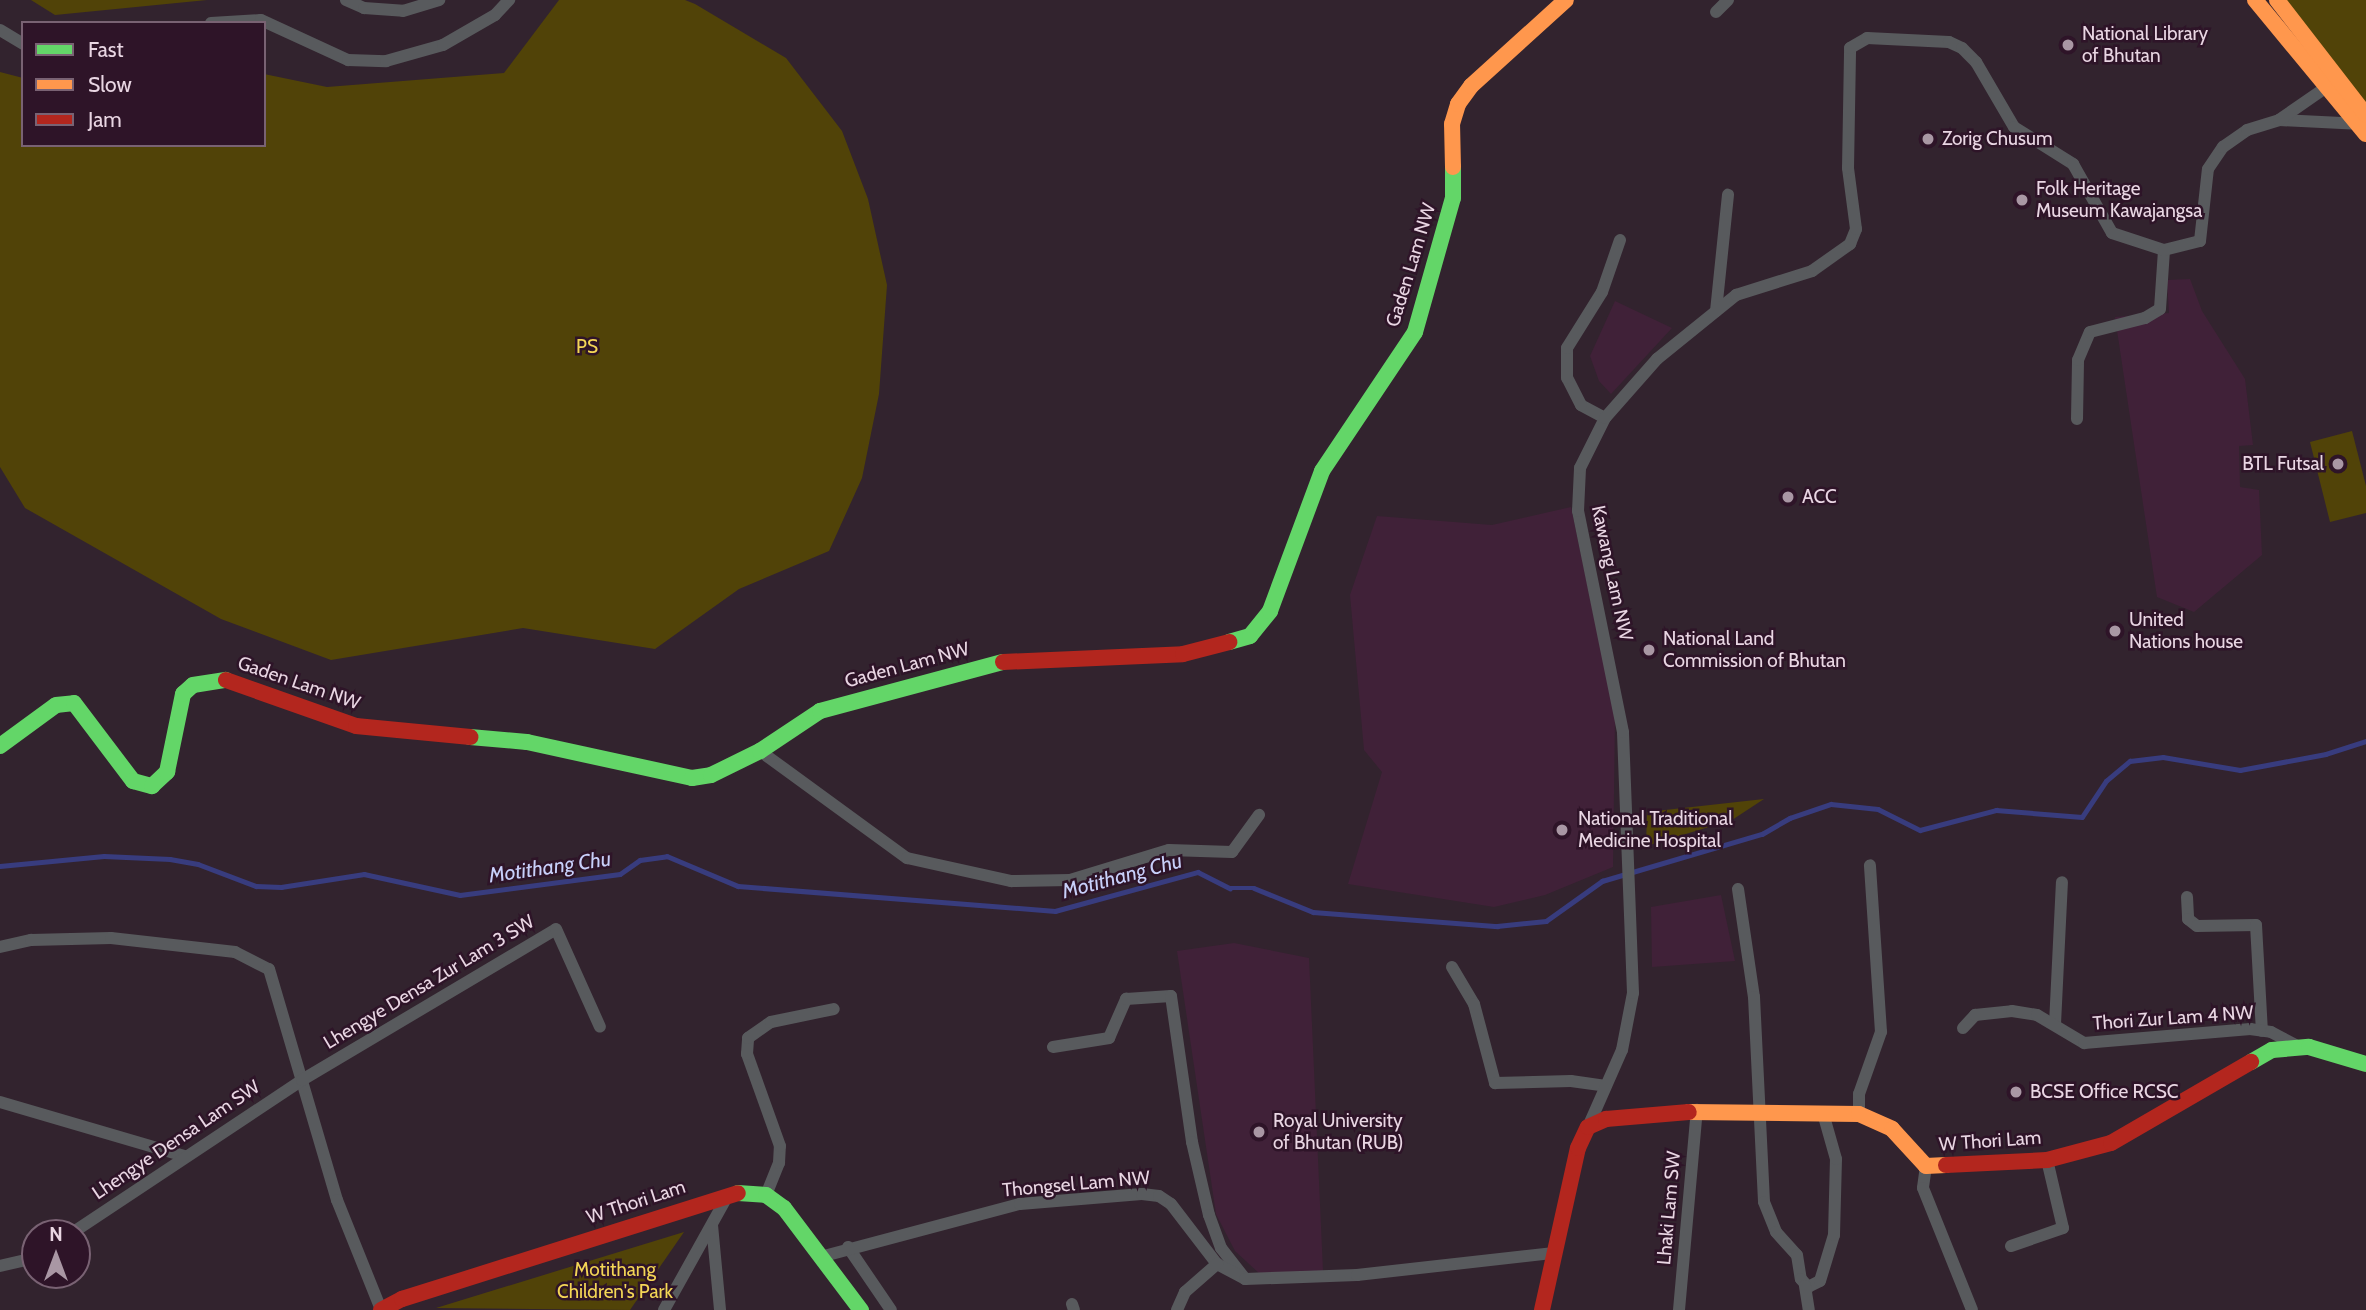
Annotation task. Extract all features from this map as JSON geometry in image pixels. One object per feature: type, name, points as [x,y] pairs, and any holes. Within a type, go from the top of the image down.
[{"type":"main road","name":"Gaden Lam NW","points":[[0,746],[56,705],[74,703],[133,781],[152,786],[167,772],[177,705],[183,694],[193,685],[223,678],[356,726],[527,742],[672,776],[711,775],[760,751],[820,711],[906,685],[1036,657],[1183,654],[1235,642],[1262,625],[1322,471],[1415,332],[1453,198],[1452,124],[1458,104],[1471,86],[1566,0]]},
{"type":"main road","points":[[2255,0],[2364,124]]},
{"type":"main road","points":[[2277,0],[2331,84]]},
{"type":"main road","name":"W Thori Lam","points":[[1588,1126],[1606,1119],[1696,1110],[1859,1114],[1892,1129],[1926,1166],[2047,1160],[2111,1143],[2272,1049],[2297,1046],[2366,1064]]},
{"type":"main road","points":[[1542,1310],[1552,1253],[1578,1148],[1588,1126]]},
{"type":"main road","name":"W Thori Lam","points":[[380,1308],[408,1304],[728,1195],[766,1195]]},
{"type":"main road","points":[[766,1195],[784,1208],[824,1256],[860,1310]]},
{"type":"street","points":[[346,0],[364,8],[393,11],[424,7],[439,0]]},
{"type":"street","points":[[266,22],[348,60],[386,61],[443,45],[495,15],[509,0]]},
{"type":"street","points":[[1716,12],[1728,0]]},
{"type":"street","points":[[244,21],[263,21]]},
{"type":"street","points":[[0,30],[21,43]]},
{"type":"street","name":"Kawang Lam NW","points":[[1588,1126],[1606,1086],[1631,1013],[1623,732],[1577,496],[1584,453],[1605,418],[1657,359],[1736,295],[1812,271],[1841,253],[1854,236],[1846,59],[1850,48],[1861,39],[1949,43],[1962,48],[1976,62],[2014,127],[2073,164],[2112,233],[2164,250]]},
{"type":"street","points":[[2077,419],[2078,360],[2090,332],[2146,318],[2160,309],[2164,250],[2200,241],[2208,169],[2223,146],[2247,130],[2279,120],[2331,84]]},
{"type":"street","points":[[2279,120],[2364,124]]},
{"type":"street","points":[[1716,311],[1728,195]]},
{"type":"street","points":[[1605,418],[1581,405],[1567,378],[1567,348],[1602,292],[1620,240]]},
{"type":"street","points":[[760,751],[907,858],[1011,881],[1070,880],[1160,851],[1232,852],[1259,815]]},
{"type":"street","points":[[1859,1114],[1859,1094],[1881,1032],[1870,865]]},
{"type":"street","points":[[2055,1024],[2062,882]]},
{"type":"street","points":[[1738,889],[1752,972],[1764,1202],[1776,1232],[1797,1255],[1809,1310]]},
{"type":"street","points":[[2187,897],[2188,919],[2197,926],[2256,925],[2262,1031]]},
{"type":"street","name":"Lhengye Densa Zur Lam 3 SW","points":[[302,1080],[556,929],[600,1027]]},
{"type":"street","points":[[0,947],[31,940],[111,938],[250,957],[269,969],[337,1200],[380,1308]]},
{"type":"street","points":[[1452,967],[1474,1004],[1495,1083],[1571,1081],[1606,1086]]},
{"type":"street","points":[[1053,1047],[1109,1038],[1126,999],[1171,996],[1192,1142],[1209,1215],[1221,1248],[1245,1279],[1357,1275],[1552,1253]]},
{"type":"street","points":[[766,1195],[779,1164],[780,1146],[747,1055],[748,1038],[771,1023],[834,1009]]},
{"type":"street","name":"Thori Zur Lam 4 NW","points":[[1963,1028],[1975,1015],[1991,1012],[2037,1015],[2055,1024],[2067,1037],[2084,1043],[2262,1031],[2297,1046]]},
{"type":"street","name":"Lhengye Densa Lam SW","points":[[91,1220],[302,1080]]},
{"type":"street","points":[[0,1102],[185,1156]]},
{"type":"street","name":"Lhaki Lam SW","points":[[1679,1310],[1696,1110]]},
{"type":"street","points":[[1805,1286],[1820,1281],[1834,1235],[1836,1159],[1823,1113]]},
{"type":"street","points":[[2011,1246],[2063,1228],[2047,1160]]},
{"type":"street","points":[[1926,1166],[1923,1188],[1972,1310]]},
{"type":"street","name":"Thongsel Lam NW","points":[[824,1256],[848,1247],[1020,1204],[1142,1194],[1159,1196],[1171,1204],[1217,1264],[1245,1279]]},
{"type":"street","points":[[664,1310],[728,1195]]},
{"type":"street","points":[[712,1226],[720,1310]]},
{"type":"street","points":[[848,1247],[891,1310]]},
{"type":"street","points":[[0,1266],[21,1261]]},
{"type":"street","points":[[1177,1310],[1185,1292],[1217,1264]]},
{"type":"shaded area","points":[[2190,279],[2202,311],[2245,379],[2253,445],[2239,446],[2240,487],[2259,490],[2262,555],[2194,612],[2157,597],[2115,317],[2169,313],[2167,280]]},
{"type":"shaded area","points":[[1615,301],[1672,328],[1611,394],[1599,381],[1590,356]]},
{"type":"shaded area","points":[[1571,507],[1615,717],[1613,867],[1545,895],[1494,907],[1348,884],[1382,772],[1364,750],[1350,595],[1377,516],[1492,525]]},
{"type":"shaded area","points":[[1721,895],[1735,961],[1652,967],[1651,907]]},
{"type":"shaded area","name":"Royal University of Bhutan (RUB)","points":[[1234,943],[1309,958],[1323,1271],[1261,1275],[1235,1251],[1216,1214],[1177,951]]},
{"type":"green space","points":[[31,0],[207,0],[55,15]]},
{"type":"green space","name":"PS","points":[[559,0],[685,0],[786,58],[842,131],[868,199],[887,285],[879,394],[862,478],[829,551],[739,589],[655,649],[523,628],[331,660],[221,619],[25,508],[0,467],[0,72],[21,77],[21,147],[266,147],[266,74],[327,87],[504,73]]},
{"type":"green space","points":[[2279,0],[2366,0],[2366,107]]},
{"type":"green space","name":"BTL Futsal","points":[[2352,431],[2366,486],[2366,513],[2330,522],[2310,442]]},
{"type":"green space","points":[[1764,799],[1732,820],[1646,846],[1647,812]]},
{"type":"green space","name":"Motithang Children's Park","points":[[684,1232],[630,1310],[436,1308]]},
{"type":"waterway","name":"Motithang Chu","points":[[0,866],[104,856],[170,859],[198,864],[256,886],[281,887],[364,874],[460,895],[620,874],[640,860],[667,856],[738,886],[1055,911],[1198,872],[1230,888],[1254,888],[1313,912],[1497,926],[1546,921],[1602,881],[1762,834],[1790,818],[1831,804],[1878,809],[1920,830],[1996,810],[2082,817],[2106,781],[2130,761],[2163,757],[2240,770],[2326,754],[2366,741]]},
{"type":"traffic: fast","points":[[1229,642],[1250,636],[1270,611],[1322,471],[1415,332],[1453,198],[1453,167]]},
{"type":"traffic: fast","points":[[470,737],[527,742],[692,778],[711,775],[760,751],[820,711],[1003,662]]},
{"type":"traffic: fast","points":[[0,746],[56,705],[74,703],[133,781],[152,786],[167,772],[183,694],[193,685],[226,680]]},
{"type":"traffic: fast","points":[[2251,1062],[2272,1050],[2309,1047],[2366,1064]]},
{"type":"traffic: fast","points":[[738,1193],[766,1195],[784,1208],[861,1310]]},
{"type":"traffic: slow","points":[[1453,167],[1452,124],[1458,104],[1471,86],[1566,0]]},
{"type":"traffic: slow","points":[[2255,0],[2366,134]]},
{"type":"traffic: slow","points":[[2277,0],[2366,115]]},
{"type":"traffic: slow","points":[[1689,1112],[1859,1114],[1892,1129],[1926,1166],[1946,1165]]},
{"type":"traffic: jam","points":[[1003,662],[1183,654],[1229,642]]},
{"type":"traffic: jam","points":[[226,680],[356,726],[470,737]]},
{"type":"traffic: jam","points":[[1946,1165],[2047,1160],[2111,1143],[2251,1062]]},
{"type":"traffic: jam","points":[[1542,1310],[1578,1148],[1588,1127],[1606,1119],[1689,1112]]},
{"type":"traffic: jam","points":[[381,1310],[402,1299],[738,1193]]},
{"type":"place","name":"National Library of Bhutan","points":[[2068,45]]},
{"type":"place","name":"Zorig Chusum","points":[[1928,139]]},
{"type":"place","name":"Folk Heritage Museum Kawajangsa","points":[[2022,200]]},
{"type":"place","name":"BTL Futsal","points":[[2338,464]]},
{"type":"place","name":"ACC","points":[[1788,497]]},
{"type":"place","name":"United Nations house","points":[[2115,631]]},
{"type":"place","name":"National Land Commission of Bhutan","points":[[1649,650]]},
{"type":"place","name":"National Traditional Medicine Hospital","points":[[1562,830]]},
{"type":"place","name":"BCSE Office RCSC","points":[[2016,1092]]},
{"type":"place","name":"Royal University of Bhutan (RUB)","points":[[1259,1132]]}]
